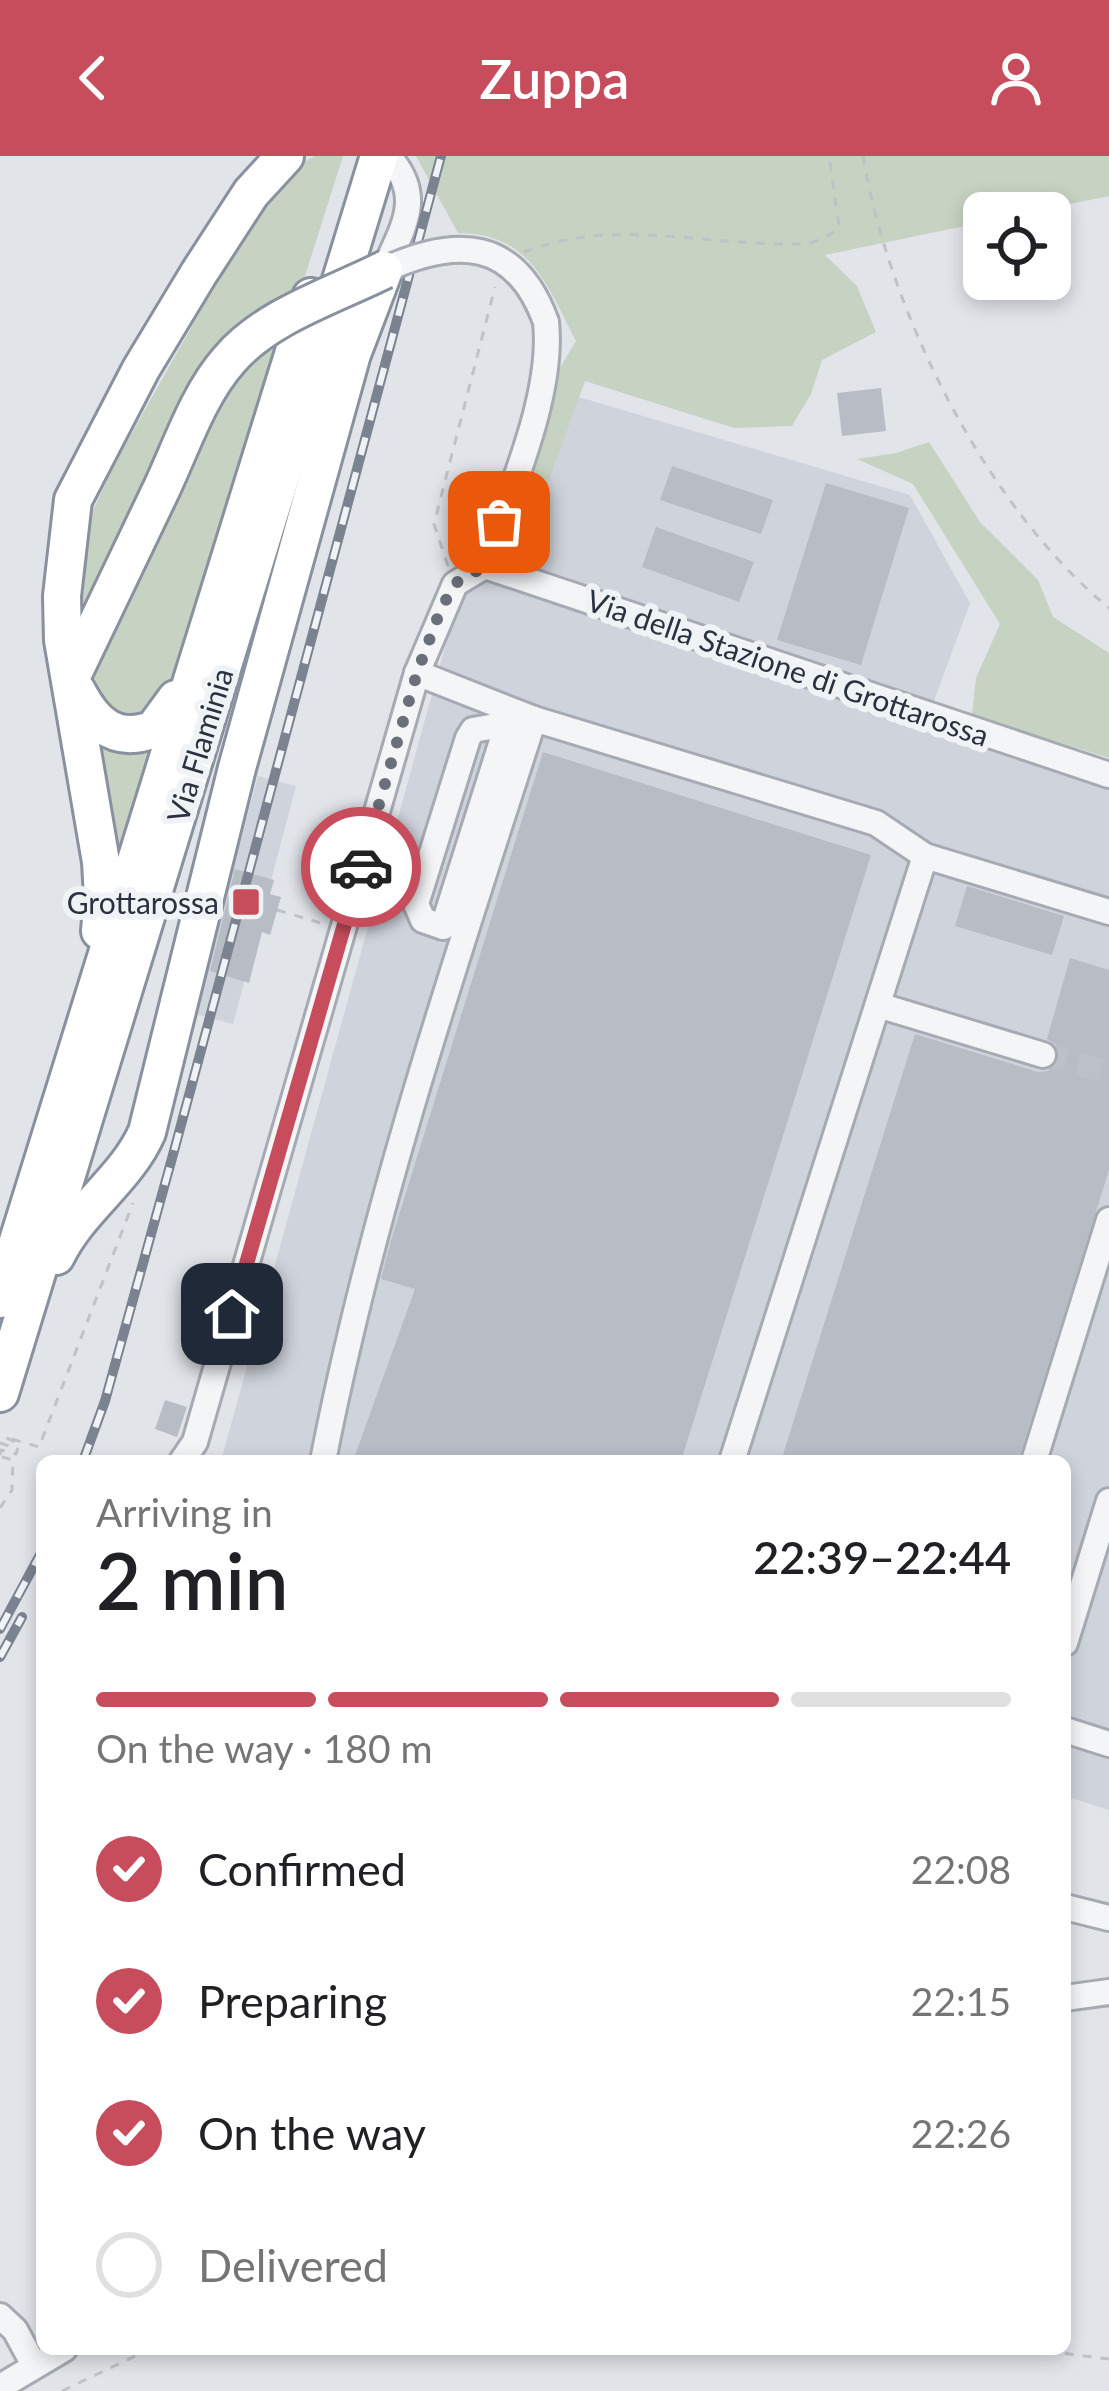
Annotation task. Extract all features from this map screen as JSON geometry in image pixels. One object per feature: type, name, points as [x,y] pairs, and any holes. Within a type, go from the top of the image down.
[{"type":"highway","points":[[154,1100],[134,1132],[124,1136],[101,1128],[93,1046],[104,897],[65,656],[62,596],[73,500],[141,369],[199,273],[251,193],[285,156]]},
{"type":"highway","name":"Via Flaminia","points":[[17,1334],[194,664],[353,156]]},
{"type":"highway","name":"Via Flaminia","points":[[3,1283],[93,1046],[383,156]]},
{"type":"highway","points":[[71,678],[214,382],[232,356],[277,323],[384,270]]},
{"type":"highway","points":[[0,1393],[17,1334],[71,1227],[143,1141],[265,669],[362,322],[384,270]]},
{"type":"highway","points":[[71,678],[94,719],[120,735],[138,735],[160,724],[194,664]]},
{"type":"street","points":[[383,156],[404,176],[410,192],[405,220],[384,270]]},
{"type":"street","points":[[186,1455],[195,1442],[417,673],[454,584],[485,566],[542,392],[548,354],[546,322],[524,278],[488,254],[441,248],[384,270]]},
{"type":"street","name":"Via della Stazione di Grottarossa","points":[[485,566],[1109,775]]},
{"type":"street","points":[[417,673],[535,719],[876,823],[925,856],[1109,912]]},
{"type":"street","points":[[535,719],[502,741],[443,927],[423,920],[416,904],[468,738],[473,730],[535,719]]},
{"type":"street","points":[[324,1455],[364,1274],[473,905],[535,719]]},
{"type":"street","points":[[734,1455],[925,856]]},
{"type":"street","points":[[878,1005],[1043,1054]]},
{"type":"street","points":[[1036,1455],[1109,1220]]},
{"type":"street","points":[[1071,1623],[1109,1501]]},
{"type":"street","points":[[1071,1732],[1109,1744]]},
{"type":"street","points":[[1071,1908],[1109,1918]]},
{"type":"street","points":[[1071,1997],[1109,1992]]},
{"type":"street","points":[[0,2316],[15,2330],[34,2365]]},
{"type":"street","points":[[0,2387],[53,2355]]},
{"type":"path","points":[[517,256],[597,236],[674,234],[802,244],[830,237],[839,226],[829,156]]},
{"type":"path","points":[[862,156],[871,207],[901,301],[960,422],[1031,528],[1109,608]]},
{"type":"path","points":[[454,584],[434,524],[492,291],[505,274]]},
{"type":"path","points":[[278,910],[320,923]]},
{"type":"path","points":[[0,1508],[12,1490],[13,1460],[0,1456],[2,1450],[16,1454],[20,1444],[5,1437],[39,1447],[137,1195]]},
{"type":"path","points":[[0,1443],[18,1449]]},
{"type":"path","points":[[1071,2354],[1109,2359]]},
{"type":"path","points":[[62,2391],[137,2355]]},
{"type":"shaded area","points":[[555,390],[910,495],[970,603],[934,701],[502,560]]},
{"type":"shaded area","points":[[467,567],[1109,777],[1109,1810],[1071,1798],[1071,1455],[223,1455]]},
{"type":"shaded area","points":[[258,776],[296,786],[233,1024],[195,1014]]},
{"type":"green space","points":[[315,156],[343,156],[300,292],[229,335],[205,363],[73,637],[91,515],[114,465],[257,210],[295,167]]},
{"type":"green space","points":[[416,156],[1109,156],[1109,196],[1071,204],[1071,192],[963,192],[963,226],[825,255],[857,286],[876,332],[822,360],[811,394],[792,426],[734,428],[585,381],[523,551],[501,541],[555,376],[576,341],[545,283],[520,253],[483,235],[458,233]]},
{"type":"green space","points":[[289,335],[173,686],[158,715],[126,728],[92,691],[96,667],[232,383],[264,349]]},
{"type":"green space","points":[[929,442],[980,522],[1038,580],[1053,617],[1109,653],[1109,758],[972,715],[976,678],[1000,624],[913,484],[857,459]]},
{"type":"green space","points":[[91,738],[125,749],[160,739],[122,877]]},
{"type":"building","points":[[881,388],[886,431],[842,436],[837,393]]},
{"type":"building","points":[[672,466],[773,500],[761,534],[660,500]]},
{"type":"building","points":[[826,483],[909,508],[861,665],[777,640]]},
{"type":"building","points":[[656,527],[754,562],[739,602],[642,567]]},
{"type":"building","points":[[543,752],[871,855],[683,1455],[355,1455],[415,1289],[381,1279]]},
{"type":"building","points":[[235,869],[274,880],[270,894],[281,897],[270,935],[262,932],[249,983],[210,971]]},
{"type":"building","points":[[967,886],[1064,916],[1052,955],[955,926]]},
{"type":"building","points":[[1070,958],[1109,970],[1109,1170],[1020,1455],[783,1455],[915,1034],[1038,1072],[1048,1071],[1059,1059],[1056,1045],[1047,1039]]},
{"type":"building","points":[[165,1400],[187,1407],[177,1437],[155,1429]]},
{"type":"tunnel","points":[[1043,1055],[1109,1072]]},
{"type":"railway","points":[[85,1455],[105,1401],[174,1151],[441,156]]},
{"type":"railway","points":[[0,1629],[36,1562]]},
{"type":"railway","points":[[0,1657],[22,1617]]},
{"type":"way so far","points":[[361,867],[417,673],[439,614],[454,584],[485,566],[499,522]]},
{"type":"place","name":"Grottarossa","points":[[246,902]]},
{"type":"route","points":[[232,1314],[361,867]]}]
